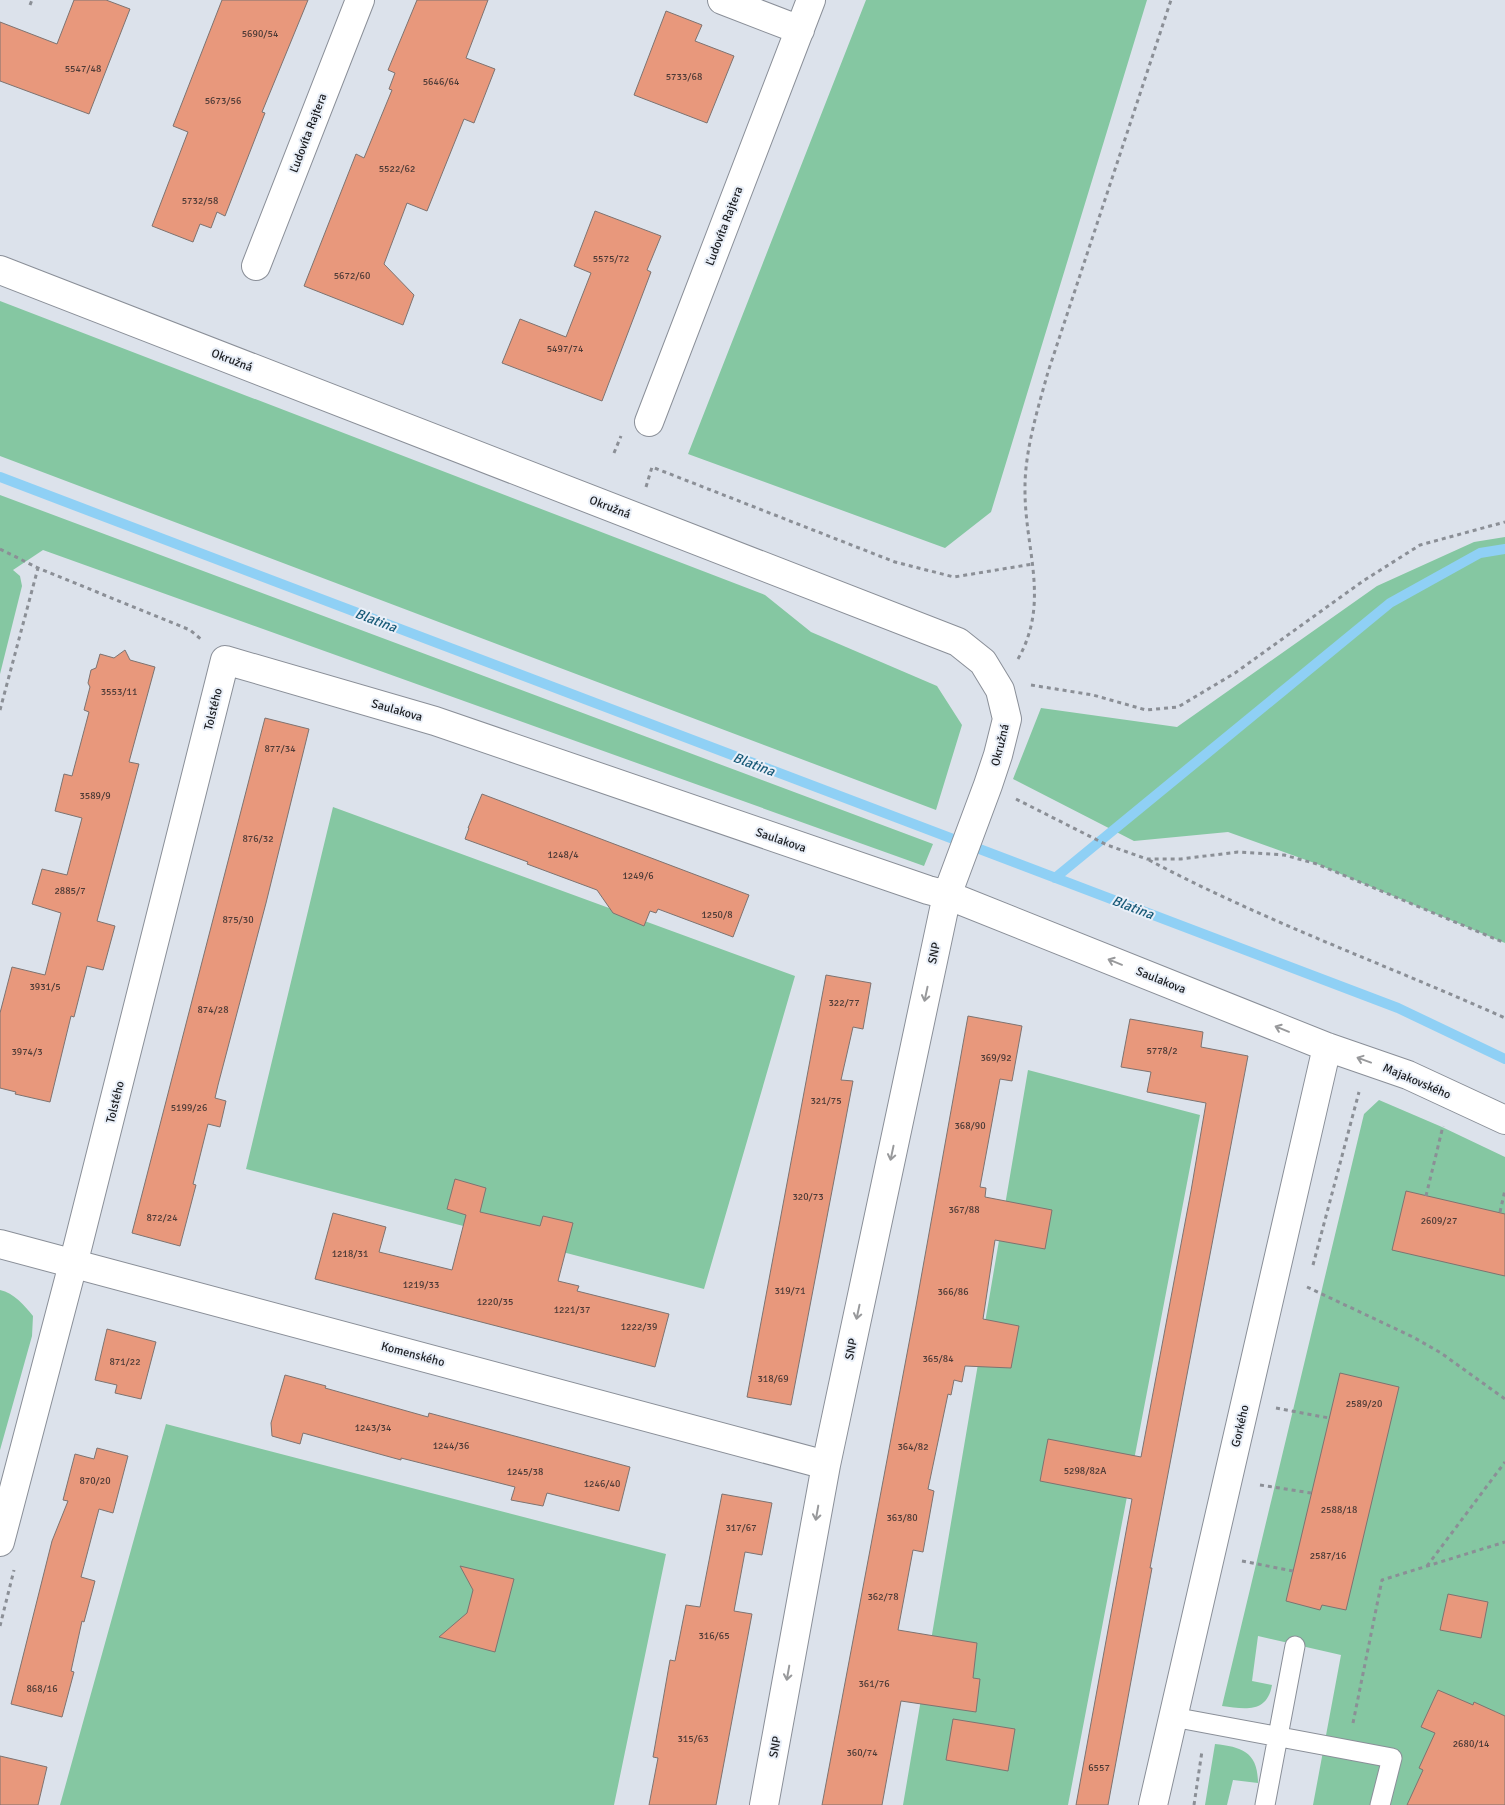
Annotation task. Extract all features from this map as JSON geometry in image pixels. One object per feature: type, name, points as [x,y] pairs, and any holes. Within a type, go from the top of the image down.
[{"type":"street","name":"Ľudovíta Rajtera","points":[[256,266],[360,0]]},
{"type":"street","points":[[722,0],[800,30]]},
{"type":"street","name":"Ľudovíta Rajtera","points":[[648,422],[811,0]]},
{"type":"street","name":"Okružná","points":[[0,270],[958,642],[983,662],[1000,690],[1007,719],[988,785],[951,882]]},
{"type":"street","name":"Saulakova","points":[[226,660],[435,721],[918,887],[951,882],[1327,1047]]},
{"type":"street","name":"Tolstého","points":[[0,1542],[74,1264],[226,660]]},
{"type":"street","name":"SNP","points":[[764,1805],[826,1465],[951,882]]},
{"type":"street","name":"Majakovského","points":[[1327,1047],[1408,1076],[1505,1120]]},
{"type":"street","name":"Gorkého","points":[[1153,1805],[1327,1047]]},
{"type":"street","name":"Komenského","points":[[0,1244],[826,1465]]},
{"type":"lane","points":[[1266,1805],[1295,1646]]},
{"type":"lane","points":[[1173,1717],[1392,1758],[1380,1805]]},
{"type":"path","points":[[30,5],[32,0]]},
{"type":"path","points":[[1000,690],[1026,646],[1034,619],[1033,564],[1025,487],[1032,430],[1048,372],[1171,0]]},
{"type":"path","points":[[652,467],[895,562],[954,577],[1033,564]]},
{"type":"path","points":[[1000,690],[1025,684],[1093,694],[1146,710],[1178,707],[1235,672],[1363,581],[1420,545],[1505,522]]},
{"type":"path","points":[[0,549],[38,568],[190,630],[226,660]]},
{"type":"path","points":[[0,710],[38,568]]},
{"type":"path","points":[[988,785],[1107,845],[1147,859],[1268,918],[1435,986],[1505,1018]]},
{"type":"path","points":[[1147,859],[1181,859],[1238,852],[1284,855],[1317,864],[1505,943]]},
{"type":"path","points":[[1312,1268],[1360,1089]]},
{"type":"path","points":[[1426,1196],[1444,1122]]},
{"type":"path","points":[[1500,1212],[1505,1190]]},
{"type":"path","points":[[1309,1278],[1307,1287],[1441,1352],[1505,1399]]},
{"type":"path","points":[[1279,1409],[1281,1399]]},
{"type":"path","points":[[1245,1402],[1329,1418]]},
{"type":"path","points":[[1426,1567],[1505,1462]]},
{"type":"path","points":[[1262,1486],[1264,1476]]},
{"type":"path","points":[[1228,1480],[1312,1493]]},
{"type":"path","points":[[1348,1750],[1382,1580],[1505,1542]]},
{"type":"path","points":[[1242,1570],[1246,1552]]},
{"type":"path","points":[[1210,1555],[1293,1571]]},
{"type":"path","points":[[1194,1805],[1206,1723]]},
{"type":"green space","points":[[866,0],[1147,0],[991,512],[945,548],[688,454]]},
{"type":"green space","points":[[0,301],[765,595],[811,632],[937,686],[962,725],[936,810],[0,456]]},
{"type":"green space","points":[[0,495],[933,844],[924,866],[43,550],[13,570],[20,576],[22,586],[0,674]]},
{"type":"green space","points":[[1505,537],[1505,943],[1317,864],[1228,832],[1134,841],[1013,779],[1041,708],[1177,727],[1377,586],[1474,542]]},
{"type":"green space","points":[[333,807],[795,976],[704,1289],[246,1169]]},
{"type":"green space","points":[[1028,1070],[1200,1115],[1068,1805],[903,1805]]},
{"type":"green space","points":[[1379,1100],[1505,1157],[1505,1805],[1313,1805],[1341,1655],[1258,1636],[1252,1681],[1272,1685],[1269,1694],[1265,1701],[1253,1708],[1222,1706],[1364,1114]]},
{"type":"green space","points":[[0,1290],[14,1297],[33,1316],[32,1336],[0,1450]]},
{"type":"green space","points":[[166,1424],[666,1554],[614,1805],[60,1805]]},
{"type":"green space","points":[[1215,1744],[1233,1747],[1247,1753],[1255,1764],[1257,1773],[1258,1783],[1233,1780],[1227,1805],[1205,1805]]},
{"type":"building","points":[[74,0],[106,0],[130,9],[89,114],[0,81],[0,22],[57,44]]},
{"type":"building","points":[[222,0],[308,0],[262,112],[265,113],[225,216],[217,212],[211,228],[200,224],[193,242],[152,226],[188,132],[173,126]]},
{"type":"building","points":[[417,0],[488,0],[466,58],[495,69],[474,123],[464,119],[427,211],[407,203],[384,264],[414,295],[403,325],[304,286],[356,154],[364,158],[392,90],[389,89],[395,73],[388,70]]},
{"type":"building","points":[[666,11],[702,25],[695,41],[734,56],[707,123],[634,95]]},
{"type":"building","points":[[595,211],[661,236],[647,270],[651,272],[602,401],[502,363],[520,319],[566,337],[591,273],[574,266]]},
{"type":"building","points":[[125,650],[130,660],[155,667],[129,762],[139,764],[97,921],[115,926],[103,970],[87,966],[74,1017],[71,1016],[50,1102],[15,1094],[16,1092],[0,1088],[0,1013],[12,967],[45,975],[61,913],[32,904],[42,869],[67,875],[82,818],[55,811],[64,774],[72,776],[89,712],[84,710],[90,687],[88,683],[91,670],[96,668],[100,654],[114,658]]},
{"type":"building","points":[[265,718],[309,729],[215,1098],[226,1101],[220,1127],[208,1124],[193,1184],[196,1185],[180,1246],[132,1233]]},
{"type":"building","points":[[482,794],[749,895],[733,937],[658,909],[656,913],[650,911],[644,926],[613,913],[597,890],[465,839]]},
{"type":"building","points":[[826,975],[871,983],[863,1029],[853,1027],[841,1080],[853,1081],[791,1405],[747,1397]]},
{"type":"building","points":[[968,1016],[1022,1026],[1012,1081],[1000,1079],[980,1187],[986,1188],[985,1197],[1052,1210],[1045,1249],[995,1240],[983,1319],[1019,1326],[1011,1368],[965,1366],[962,1382],[954,1380],[951,1395],[948,1394],[928,1489],[934,1491],[923,1552],[913,1550],[898,1630],[977,1643],[973,1678],[980,1679],[976,1712],[901,1701],[882,1805],[822,1805],[916,1306]]},
{"type":"building","points":[[1130,1019],[1203,1032],[1201,1047],[1248,1056],[1150,1568],[1152,1568],[1108,1805],[1076,1805],[1132,1499],[1040,1481],[1048,1439],[1141,1457],[1206,1103],[1147,1092],[1151,1072],[1121,1067]]},
{"type":"building","points":[[455,1179],[486,1188],[480,1212],[540,1226],[543,1216],[573,1223],[558,1281],[579,1286],[577,1291],[669,1314],[655,1367],[315,1279],[333,1213],[386,1227],[379,1252],[452,1270],[466,1215],[447,1209]]},
{"type":"building","points":[[1406,1191],[1505,1214],[1505,1276],[1392,1250]]},
{"type":"building","points":[[107,1329],[156,1342],[141,1399],[115,1393],[117,1385],[95,1380]]},
{"type":"building","points":[[1340,1373],[1399,1387],[1346,1610],[1322,1605],[1320,1610],[1286,1601]]},
{"type":"building","points":[[285,1375],[428,1417],[429,1413],[630,1467],[619,1511],[547,1493],[543,1506],[511,1500],[515,1487],[401,1458],[401,1460],[303,1433],[300,1444],[272,1436],[271,1423]]},
{"type":"building","points":[[97,1448],[128,1456],[113,1513],[99,1509],[81,1577],[95,1581],[84,1622],[82,1621],[71,1671],[74,1672],[62,1717],[11,1704],[52,1541],[68,1501],[63,1500],[75,1454],[94,1459]]},
{"type":"building","points":[[722,1494],[772,1503],[762,1555],[745,1552],[734,1611],[752,1614],[716,1805],[649,1805],[658,1758],[653,1757],[670,1660],[675,1661],[686,1605],[700,1607]]},
{"type":"building","points":[[460,1566],[514,1579],[495,1652],[439,1637],[467,1613],[473,1590]]},
{"type":"building","points":[[1448,1594],[1488,1602],[1481,1638],[1440,1630]]},
{"type":"building","points":[[1438,1690],[1473,1705],[1474,1702],[1505,1716],[1505,1805],[1407,1805],[1423,1770],[1419,1768],[1435,1733],[1421,1727]]},
{"type":"building","points":[[953,1719],[1015,1729],[1008,1771],[946,1760]]},
{"type":"building","points":[[0,1756],[47,1767],[38,1805],[0,1805]]},
{"type":"waterway","name":"Blatina","points":[[0,477],[1398,1008],[1505,1059]]},
{"type":"waterway","points":[[1055,878],[1390,603],[1480,553],[1505,549]]}]
